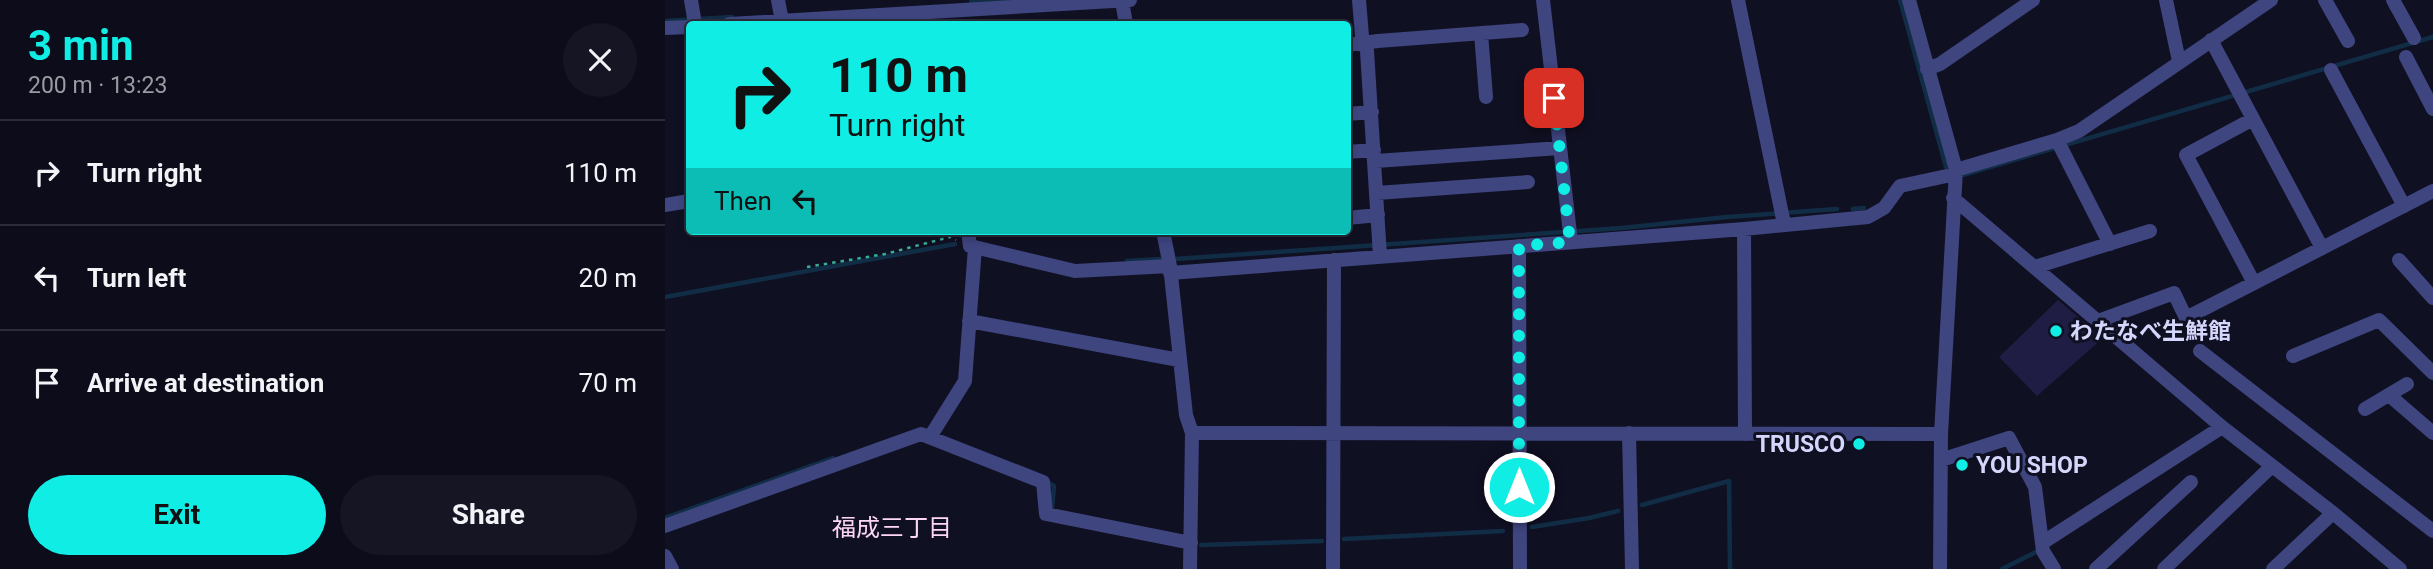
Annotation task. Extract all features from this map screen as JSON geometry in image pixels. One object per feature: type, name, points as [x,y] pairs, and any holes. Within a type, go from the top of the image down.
[{"type":"street","points":[[691,0],[693,21]]},
{"type":"street","points":[[742,21],[780,12],[861,20],[878,7],[931,19],[1079,2],[1130,0]]},
{"type":"street","points":[[1359,0],[1362,36],[1367,51],[1380,248]]},
{"type":"street","points":[[1543,0],[1570,234]]},
{"type":"street","points":[[1738,0],[1783,217]]},
{"type":"street","points":[[1909,0],[1956,172],[1941,434],[1940,569]]},
{"type":"street","points":[[1927,69],[1940,64],[2033,0]]},
{"type":"street","points":[[2167,0],[2179,61]]},
{"type":"street","points":[[969,235],[970,246],[1075,271],[1334,260],[1380,248],[1519,246],[1570,234],[1744,229],[1783,217],[1868,217],[1884,208],[1900,186],[2059,145],[2271,0]]},
{"type":"street","points":[[2325,0],[2348,41]]},
{"type":"street","points":[[2393,0],[2414,38]]},
{"type":"street","points":[[1122,1],[1125,21]]},
{"type":"street","points":[[665,29],[686,24]]},
{"type":"street","points":[[1351,45],[1522,30]]},
{"type":"street","points":[[1481,33],[1486,97]]},
{"type":"street","points":[[2211,40],[2322,248]]},
{"type":"street","points":[[2406,57],[2427,84],[2433,109]]},
{"type":"street","points":[[2331,70],[2404,206]]},
{"type":"street","points":[[1351,114],[1372,112]]},
{"type":"street","points":[[2253,119],[2186,155],[2254,283]]},
{"type":"street","points":[[2059,145],[2110,244]]},
{"type":"street","points":[[1351,152],[1375,155],[1560,148]]},
{"type":"street","points":[[1377,193],[1528,182]]},
{"type":"street","points":[[2098,321],[2174,293],[2186,318],[2433,191]]},
{"type":"street","points":[[1953,198],[2222,427],[2400,569]]},
{"type":"street","points":[[665,205],[686,202]]},
{"type":"street","points":[[1351,218],[1378,215]]},
{"type":"street","points":[[1744,229],[1745,434]]},
{"type":"street","points":[[2035,267],[2150,231]]},
{"type":"street","points":[[1164,235],[1186,415],[1192,433],[1190,569]]},
{"type":"street","points":[[1519,246],[1520,569]]},
{"type":"street","points":[[930,438],[965,381],[975,247]]},
{"type":"street","points":[[1333,569],[1334,260]]},
{"type":"street","points":[[2399,260],[2433,298]]},
{"type":"street","points":[[2293,356],[2379,320],[2433,373]]},
{"type":"street","points":[[969,321],[1179,360]]},
{"type":"street","points":[[2200,351],[2433,531]]},
{"type":"street","points":[[2365,409],[2407,384]]},
{"type":"street","points":[[2389,395],[2433,433]]},
{"type":"street","points":[[2042,543],[2222,427]]},
{"type":"street","points":[[1192,433],[1941,434]]},
{"type":"street","points":[[1629,433],[1632,569]]},
{"type":"street","points":[[665,526],[921,434],[1043,482],[1046,514],[1191,543]]},
{"type":"street","points":[[1941,460],[2009,438],[2035,486],[2043,551],[2054,569]]},
{"type":"street","points":[[2164,569],[2273,466]]},
{"type":"street","points":[[2096,569],[2191,482]]},
{"type":"street","points":[[2273,569],[2333,513]]},
{"type":"street","points":[[665,556],[672,569]]},
{"type":"path","points":[[807,267],[885,254],[950,237]]},
{"type":"building","points":[[2058,300],[2103,338],[2037,396],[1999,357]]},
{"type":"waterway","points":[[971,2],[1012,0]]},
{"type":"waterway","points":[[1900,0],[1946,167]]},
{"type":"waterway","points":[[665,21],[732,17]]},
{"type":"waterway","points":[[1963,175],[2433,37]]},
{"type":"waterway","points":[[1853,209],[1864,208]]},
{"type":"waterway","points":[[1175,259],[1622,228],[1837,209]]},
{"type":"waterway","points":[[665,297],[955,244]]},
{"type":"waterway","points":[[1127,261],[1161,259]]},
{"type":"waterway","points":[[665,518],[833,458]]},
{"type":"waterway","points":[[1642,505],[1729,481],[1730,569]]},
{"type":"waterway","points":[[1047,482],[1054,486],[1052,508]]},
{"type":"waterway","points":[[1532,527],[1618,511]]},
{"type":"waterway","points":[[1344,539],[1503,531]]},
{"type":"waterway","points":[[1201,545],[1322,541]]},
{"type":"waterway","points":[[2002,569],[2038,551]]},
{"type":"place","name":"わたなべ生鮮館","points":[[2056,331]]},
{"type":"place","name":"TRUSCO","points":[[1859,444]]},
{"type":"place","name":"YOU SHOP","points":[[1962,465]]},
{"type":"district","name":"福成三丁目","points":[[892,528]]},
{"type":"route","points":[[1519,487],[1519,246],[1570,242],[1554,98]]}]
